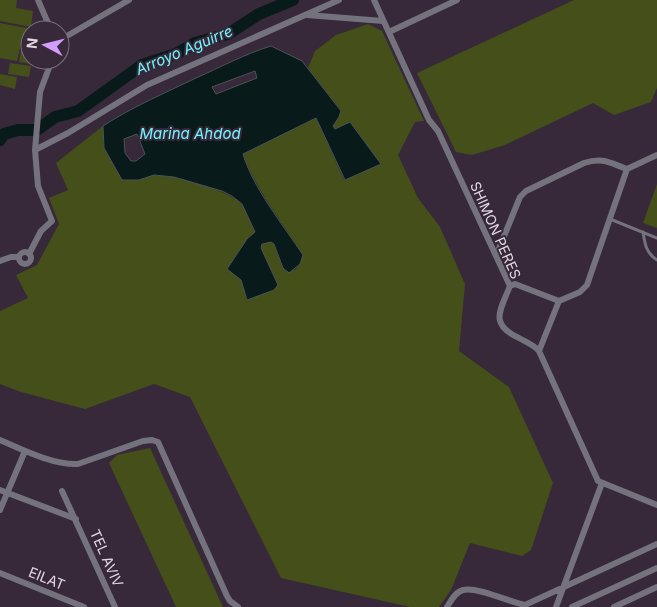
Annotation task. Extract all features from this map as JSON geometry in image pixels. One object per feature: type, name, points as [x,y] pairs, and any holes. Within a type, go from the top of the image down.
[{"type":"street","points":[[38,0],[47,20]]},
{"type":"street","points":[[70,34],[129,0]]},
{"type":"street","points":[[36,150],[68,133],[147,84],[339,0]]},
{"type":"street","name":"SHIMON PERES","points":[[374,0],[429,120],[438,132],[510,286],[500,310],[502,327],[510,334],[527,342],[539,351]]},
{"type":"street","points":[[388,32],[457,0]]},
{"type":"street","points":[[306,15],[383,21]]},
{"type":"street","points":[[20,257],[22,263],[27,264],[31,259],[29,254],[41,231],[52,221],[38,186],[36,150],[40,92],[48,70]]},
{"type":"street","points":[[510,286],[515,284],[559,301],[580,292],[587,285],[628,169],[657,155]]},
{"type":"street","points":[[496,256],[520,197],[526,191],[594,160],[604,160],[628,169]]},
{"type":"street","points":[[0,261],[12,257],[20,257],[22,253],[29,254]]},
{"type":"street","points":[[559,301],[539,351],[595,476],[602,483],[657,505]]},
{"type":"street","points":[[0,440],[63,463],[78,464],[143,441],[152,440],[158,442],[227,596],[238,607]]},
{"type":"street","points":[[0,510],[25,450]]},
{"type":"street","points":[[556,607],[602,483]]},
{"type":"street","name":"TEL AVIV","points":[[0,490],[76,519]]},
{"type":"street","name":"TEL AVIV","points":[[62,491],[115,607]]},
{"type":"street","points":[[447,607],[456,594],[463,590],[486,593],[525,605],[657,544]]},
{"type":"street","points":[[572,607],[657,568]]},
{"type":"street","name":"EILAT","points":[[0,573],[84,607]]},
{"type":"street","points":[[614,607],[657,587]]},
{"type":"lane","points":[[610,219],[657,238]]},
{"type":"lane","points":[[643,232],[645,246],[649,254],[657,260]]},
{"type":"green space","points":[[0,0],[17,0],[16,8],[33,11],[32,20],[20,20],[20,25],[0,21]]},
{"type":"green space","points":[[574,0],[657,0],[657,88],[651,102],[614,115],[593,103],[505,145],[472,155],[456,152],[417,73]]},
{"type":"green space","points":[[0,23],[20,27],[20,48],[17,61],[0,58]]},
{"type":"green space","points":[[368,24],[382,31],[424,121],[415,122],[398,155],[418,198],[440,227],[465,284],[459,351],[509,387],[553,483],[531,550],[522,556],[470,543],[451,590],[439,607],[410,607],[281,578],[190,397],[154,384],[85,409],[21,392],[0,384],[0,311],[28,298],[16,275],[37,265],[59,224],[49,198],[68,190],[56,163],[103,126],[104,148],[139,180],[152,175],[173,177],[214,189],[241,204],[255,232],[247,239],[278,285],[261,248],[262,244],[271,242],[274,244],[283,268],[295,270],[300,264],[303,255],[262,193],[243,154],[316,118],[344,180],[381,164],[350,122],[335,129],[333,126],[341,111],[308,68],[315,51],[336,35]]},
{"type":"green space","points":[[10,63],[20,64],[20,70],[30,70],[29,77],[8,74]]},
{"type":"green space","points":[[0,74],[17,77],[15,89],[0,85]]},
{"type":"green space","points":[[657,184],[657,228],[643,223]]},
{"type":"green space","points":[[150,448],[223,607],[176,607],[109,463],[117,455]]},
{"type":"water","name":"Marina Ahdod","points":[[271,46],[302,61],[341,111],[333,126],[335,129],[350,122],[381,164],[345,180],[316,118],[243,154],[261,193],[303,255],[300,264],[289,273],[283,268],[274,244],[271,242],[262,244],[261,248],[278,285],[274,290],[247,300],[241,280],[227,269],[247,239],[255,232],[242,204],[222,191],[174,177],[154,175],[139,180],[122,180],[104,148],[103,126],[149,100]],"holes":[[[255,71],[257,78],[216,94],[212,87]],[[137,134],[145,154],[136,161],[131,161],[125,153],[124,139]]]},
{"type":"waterway","name":"Arroyo Aguirre","points":[[0,140],[4,134],[18,130],[37,130],[55,117],[78,111],[142,65],[176,54],[195,43],[228,34],[259,14],[293,0]]}]
